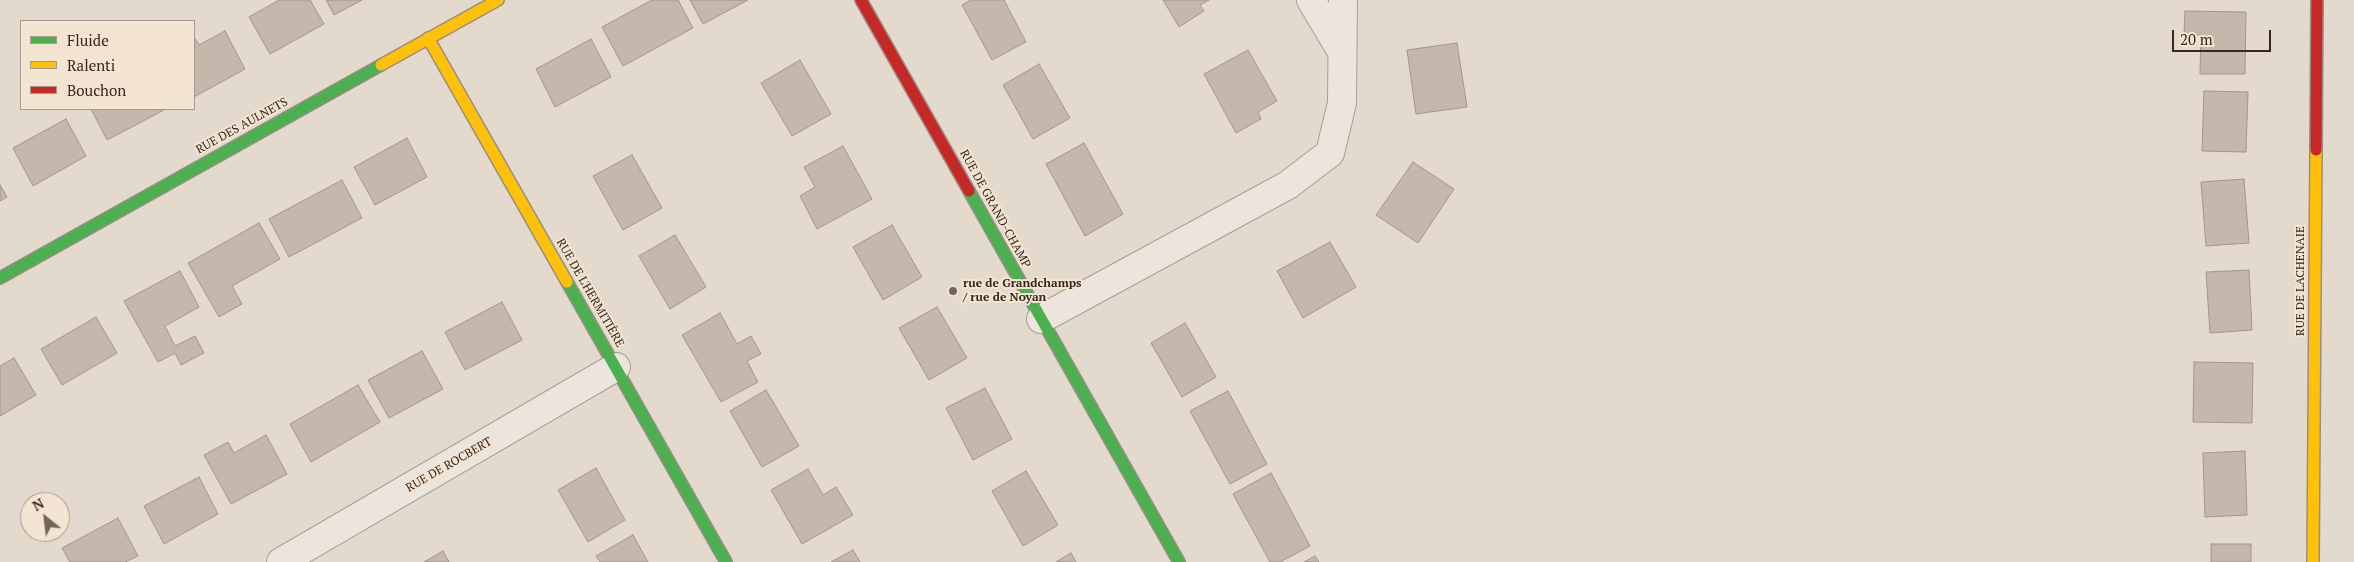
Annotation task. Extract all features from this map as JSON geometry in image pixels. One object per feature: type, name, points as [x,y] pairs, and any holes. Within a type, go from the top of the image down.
[{"type":"street","name":"RUE DES AULNETS","points":[[0,278],[498,0]]},
{"type":"street","name":"RUE DE GRAND-CHAMP","points":[[861,0],[1179,562]]},
{"type":"street","points":[[1311,0],[1343,54]]},
{"type":"street","points":[[1041,319],[1288,185],[1330,153],[1342,103],[1343,0]]},
{"type":"street","name":"RUE DE LACHENAIE","points":[[2313,562],[2317,0]]},
{"type":"street","name":"RUE DE L'HERMITIÈRE","points":[[428,38],[726,562]]},
{"type":"street","name":"RUE DE ROCBERT","points":[[290,560],[616,367]]},
{"type":"building","points":[[279,0],[310,0],[324,24],[270,54],[249,17]]},
{"type":"building","points":[[326,0],[362,0],[334,15]]},
{"type":"building","points":[[652,0],[678,0],[693,28],[623,66],[602,27]]},
{"type":"building","points":[[690,0],[748,0],[703,24]]},
{"type":"building","points":[[971,0],[1004,0],[1026,42],[992,60],[962,5]]},
{"type":"building","points":[[1163,0],[1209,0],[1200,5],[1204,11],[1179,27]]},
{"type":"building","points":[[2185,11],[2246,12],[2245,74],[2200,74],[2201,35],[2184,35]]},
{"type":"building","points":[[225,31],[245,69],[195,96],[195,39],[199,45]]},
{"type":"building","points":[[591,39],[611,77],[555,107],[536,69]]},
{"type":"building","points":[[1457,43],[1467,107],[1416,114],[1407,50]]},
{"type":"building","points":[[1248,50],[1277,101],[1258,112],[1261,119],[1236,133],[1204,74]]},
{"type":"building","points":[[800,60],[831,114],[792,136],[761,83]]},
{"type":"building","points":[[1039,64],[1070,118],[1033,139],[1003,85]]},
{"type":"building","points":[[2204,91],[2248,92],[2246,152],[2202,151]]},
{"type":"building","points":[[92,110],[164,110],[107,140]]},
{"type":"building","points":[[66,119],[86,156],[33,186],[13,148]]},
{"type":"building","points":[[407,138],[427,177],[375,205],[354,167]]},
{"type":"building","points":[[1084,143],[1123,214],[1085,236],[1046,164]]},
{"type":"building","points":[[843,146],[872,199],[817,229],[800,196],[815,187],[804,167]]},
{"type":"building","points":[[632,155],[662,208],[623,230],[593,176]]},
{"type":"building","points":[[1413,162],[1454,189],[1418,243],[1376,215]]},
{"type":"building","points":[[2244,179],[2249,243],[2206,246],[2201,182]]},
{"type":"building","points":[[342,180],[362,218],[289,257],[269,219]]},
{"type":"building","points":[[0,185],[7,197],[0,201]]},
{"type":"building","points":[[259,223],[280,259],[232,286],[242,304],[219,317],[188,263]]},
{"type":"building","points":[[892,225],[922,277],[883,300],[853,247]]},
{"type":"building","points":[[675,235],[706,287],[670,309],[639,256]]},
{"type":"building","points":[[1330,242],[1356,287],[1303,318],[1277,271]]},
{"type":"building","points":[[2249,270],[2252,330],[2210,333],[2206,272]]},
{"type":"building","points":[[180,271],[199,307],[165,326],[175,346],[195,336],[204,353],[181,365],[175,353],[158,362],[124,301]]},
{"type":"building","points":[[502,302],[522,340],[465,370],[445,332]]},
{"type":"building","points":[[937,307],[967,358],[929,380],[899,328]]},
{"type":"building","points":[[720,313],[737,344],[751,336],[761,354],[747,361],[758,382],[721,402],[682,335]]},
{"type":"building","points":[[96,317],[117,353],[62,385],[41,349]]},
{"type":"building","points":[[1185,323],[1216,377],[1182,397],[1151,343]]},
{"type":"building","points":[[422,351],[443,389],[389,418],[368,380]]},
{"type":"building","points":[[14,358],[36,395],[0,416],[0,366]]},
{"type":"building","points":[[2194,362],[2253,363],[2252,423],[2193,422]]},
{"type":"building","points":[[358,385],[380,422],[311,462],[290,424]]},
{"type":"building","points":[[985,388],[1012,439],[973,460],[946,408]]},
{"type":"building","points":[[766,390],[799,446],[762,467],[730,411]]},
{"type":"building","points":[[1228,391],[1267,464],[1230,484],[1190,411]]},
{"type":"building","points":[[266,435],[287,474],[231,504],[204,455],[228,442],[234,453]]},
{"type":"building","points":[[2245,451],[2247,515],[2205,517],[2203,453]]},
{"type":"building","points":[[596,468],[625,520],[588,542],[558,490]]},
{"type":"building","points":[[808,469],[823,495],[836,487],[853,515],[802,544],[771,490]]},
{"type":"building","points":[[1026,471],[1058,525],[1023,546],[992,491]]},
{"type":"building","points":[[1271,473],[1310,546],[1280,562],[1270,562],[1233,494]]},
{"type":"building","points":[[199,477],[218,514],[164,544],[144,506]]},
{"type":"building","points":[[118,518],[138,556],[125,562],[70,562],[62,548]]},
{"type":"building","points":[[633,535],[648,562],[600,562],[596,556]]},
{"type":"building","points":[[2211,544],[2251,544],[2251,562],[2211,562]]},
{"type":"building","points":[[853,550],[860,562],[831,562]]},
{"type":"building","points":[[443,551],[449,562],[424,562]]},
{"type":"building","points":[[1071,553],[1076,562],[1056,562]]},
{"type":"building","points":[[1315,556],[1319,562],[1304,562]]},
{"type":"traffic: fast","points":[[0,278],[381,65]]},
{"type":"traffic: fast","points":[[969,191],[1179,562]]},
{"type":"traffic: fast","points":[[567,282],[726,562]]},
{"type":"traffic: slow","points":[[381,65],[498,0]]},
{"type":"traffic: slow","points":[[428,38],[567,282]]},
{"type":"traffic: slow","points":[[2313,562],[2316,150]]},
{"type":"traffic: jam","points":[[861,0],[969,191]]},
{"type":"traffic: jam","points":[[2316,150],[2317,0]]},
{"type":"place","name":"rue de Grandchamps / rue de Noyan","points":[[953,291]]}]
